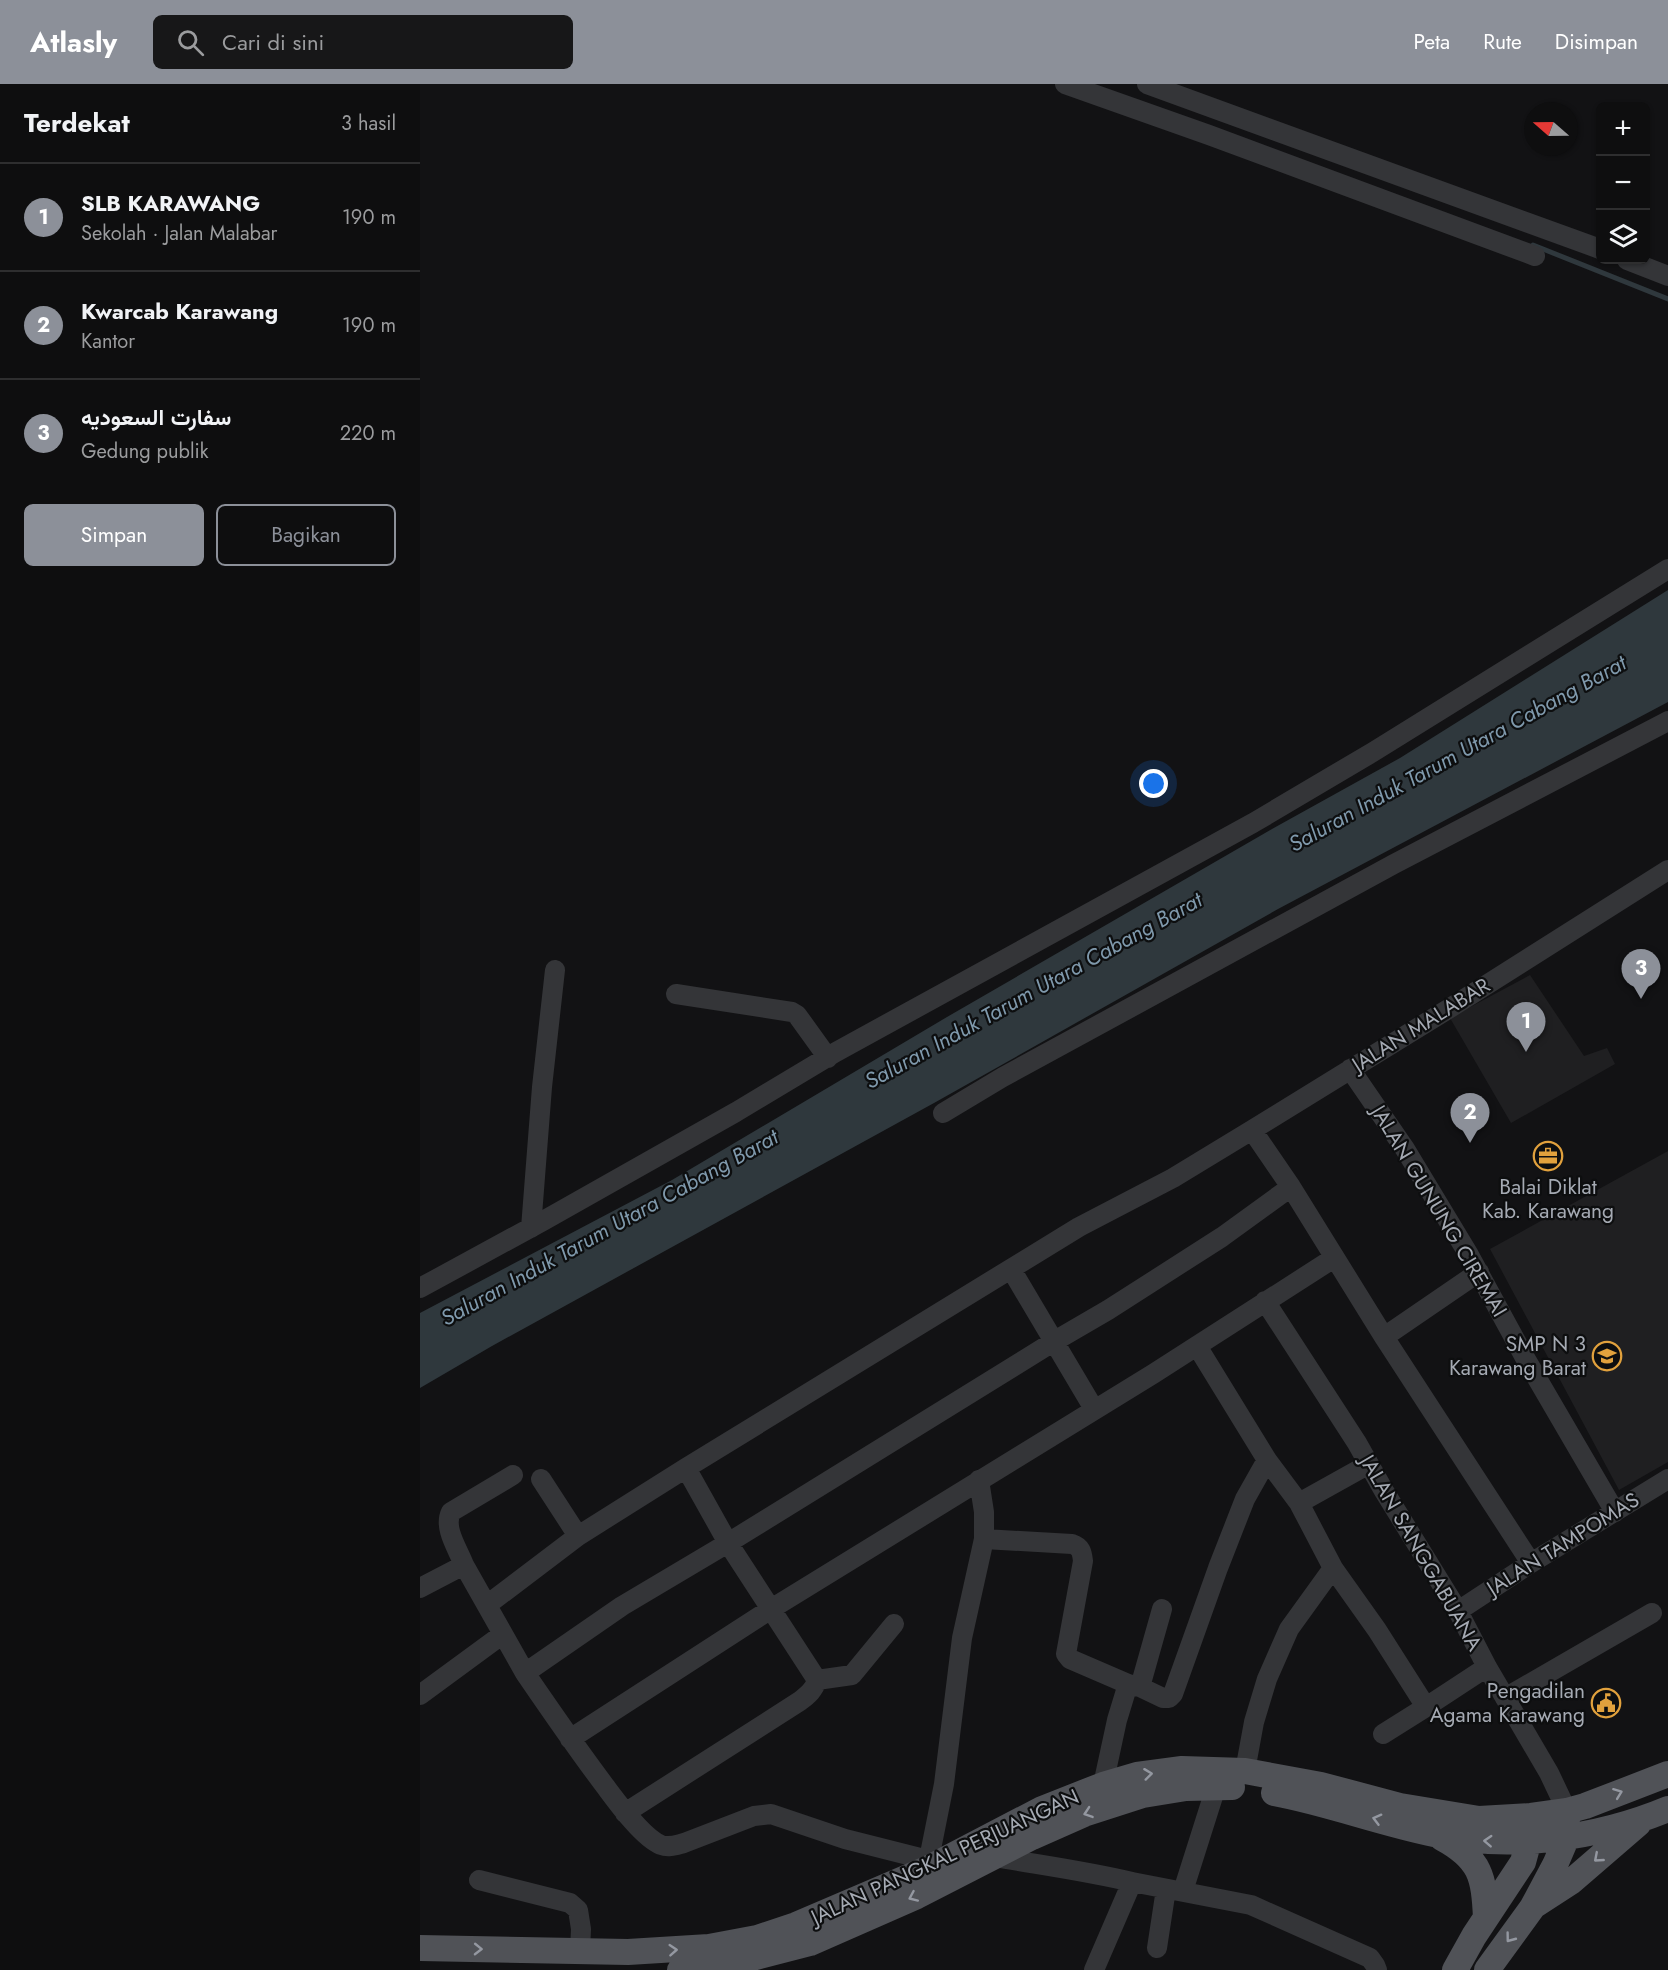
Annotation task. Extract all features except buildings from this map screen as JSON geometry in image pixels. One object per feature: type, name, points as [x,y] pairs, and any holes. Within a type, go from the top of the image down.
[{"type":"main road","points":[[1184,1779],[1245,1771],[1321,1785],[1400,1806],[1530,1828],[1567,1837],[1642,1820],[1668,1809]]},
{"type":"main road","points":[[1184,1779],[1216,1787],[1244,1787],[1284,1795],[1433,1834],[1485,1841],[1530,1828],[1567,1811],[1586,1806],[1668,1773]]},
{"type":"main road","name":"JALAN PANGKAL PERJUANGAN","points":[[420,1948],[670,1950],[709,1947],[757,1938],[796,1925],[1042,1809],[1103,1785],[1137,1775],[1184,1779]]},
{"type":"main road","name":"JALAN PANGKAL PERJUANGAN","points":[[680,1970],[725,1965],[810,1943],[917,1896],[1032,1837],[1084,1814],[1184,1779]]},
{"type":"main road","points":[[1487,1970],[1532,1908],[1555,1865],[1567,1837],[1567,1811]]},
{"type":"main road","points":[[1532,1908],[1572,1881],[1642,1820]]},
{"type":"main road","points":[[1455,1970],[1523,1862],[1530,1828]]},
{"type":"main road","points":[[1433,1834],[1457,1846],[1475,1865],[1483,1879],[1486,1918]]},
{"type":"street","points":[[1065,84],[1536,256]]},
{"type":"street","points":[[1147,84],[1596,248]]},
{"type":"street","points":[[1637,264],[1668,276]]},
{"type":"street","points":[[420,1288],[531,1228],[828,1058],[1253,823],[1373,752],[1668,569]]},
{"type":"street","points":[[943,1113],[1013,1071],[1394,864],[1668,721]]},
{"type":"street","name":"JALAN MALABAR","points":[[487,1605],[578,1536],[686,1468],[1079,1227],[1173,1178],[1252,1130],[1668,870]]},
{"type":"street","points":[[531,1228],[555,970]]},
{"type":"street","points":[[676,994],[792,1012],[797,1015],[828,1058]]},
{"type":"street","name":"JALAN GUNUNG CIREMAI","points":[[1350,1069],[1405,1149],[1479,1272],[1524,1356],[1615,1512]]},
{"type":"street","points":[[1252,1130],[1531,1563]]},
{"type":"street","points":[[525,1673],[622,1606],[1222,1238],[1290,1186]]},
{"type":"street","points":[[570,1739],[771,1609],[1153,1374],[1334,1258]]},
{"type":"street","points":[[1011,1269],[1094,1409]]},
{"type":"street","points":[[1384,1337],[1479,1272]]},
{"type":"street","name":"JALAN SANGGABUANA","points":[[1265,1301],[1369,1464],[1458,1611],[1487,1667],[1549,1773],[1567,1811]]},
{"type":"street","points":[[1197,1346],[1267,1460],[1299,1503],[1333,1568],[1377,1630],[1426,1707]]},
{"type":"street","points":[[984,1539],[1078,1546],[1082,1552],[1083,1561],[1066,1654],[1070,1659],[1163,1698],[1169,1698],[1173,1694],[1241,1510],[1267,1460]]},
{"type":"street","points":[[1299,1503],[1369,1464]]},
{"type":"street","points":[[686,1468],[728,1543],[817,1680]]},
{"type":"street","points":[[513,1475],[451,1512],[448,1525],[464,1565],[525,1673],[625,1813],[652,1840],[667,1846],[684,1844],[754,1816],[771,1814],[927,1865],[944,1784],[962,1638],[984,1539],[984,1512],[980,1480]]},
{"type":"street","points":[[541,1479],[578,1536]]},
{"type":"street","name":"JALAN TAMPOMAS","points":[[1458,1611],[1668,1479]]},
{"type":"street","points":[[420,1588],[464,1565]]},
{"type":"street","points":[[1245,1771],[1254,1722],[1267,1679],[1289,1629],[1333,1568]]},
{"type":"street","points":[[1103,1785],[1117,1720],[1134,1685],[1162,1609]]},
{"type":"street","points":[[1505,1698],[1652,1613]]},
{"type":"street","points":[[817,1680],[852,1675],[894,1624]]},
{"type":"street","points":[[420,1695],[503,1634]]},
{"type":"street","points":[[1383,1734],[1487,1667]]},
{"type":"street","points":[[625,1813],[800,1701],[815,1686],[817,1680]]},
{"type":"street","points":[[1157,1948],[1175,1890],[1216,1787]]},
{"type":"street","points":[[995,1857],[1042,1866],[1087,1871],[1251,1905],[1370,1958],[1377,1970]]},
{"type":"street","points":[[479,1880],[570,1902],[578,1910],[581,1929],[580,1951]]},
{"type":"street","points":[[1094,1970],[1132,1882]]},
{"type":"shaded area","points":[[1530,975],[1584,1056],[1607,1048],[1615,1064],[1511,1123],[1450,1018]]},
{"type":"shaded area","name":"SMP N 3 Karawang Barat","points":[[1668,1151],[1668,1462],[1619,1490],[1490,1249]]},
{"type":"water","name":"Saluran Induk Tarum Utara Cabang Barat","points":[[1668,590],[1668,702],[1278,909],[420,1388],[420,1313],[672,1180],[947,1017],[1272,829],[1400,758]]},
{"type":"waterway","points":[[1533,245],[1668,299]]},
{"type":"place","name":"سفارت السعوديه","points":[[1641,999]]},
{"type":"place","name":"SLB KARAWANG","points":[[1526,1052]]},
{"type":"place","name":"Kwarcab Karawang","points":[[1470,1143]]},
{"type":"place","name":"Balai Diklat Kab. Karawang","points":[[1548,1156]]},
{"type":"place","name":"SMP N 3 Karawang Barat","points":[[1607,1356]]},
{"type":"place","name":"Pengadilan Agama Karawang","points":[[1606,1703]]}]
